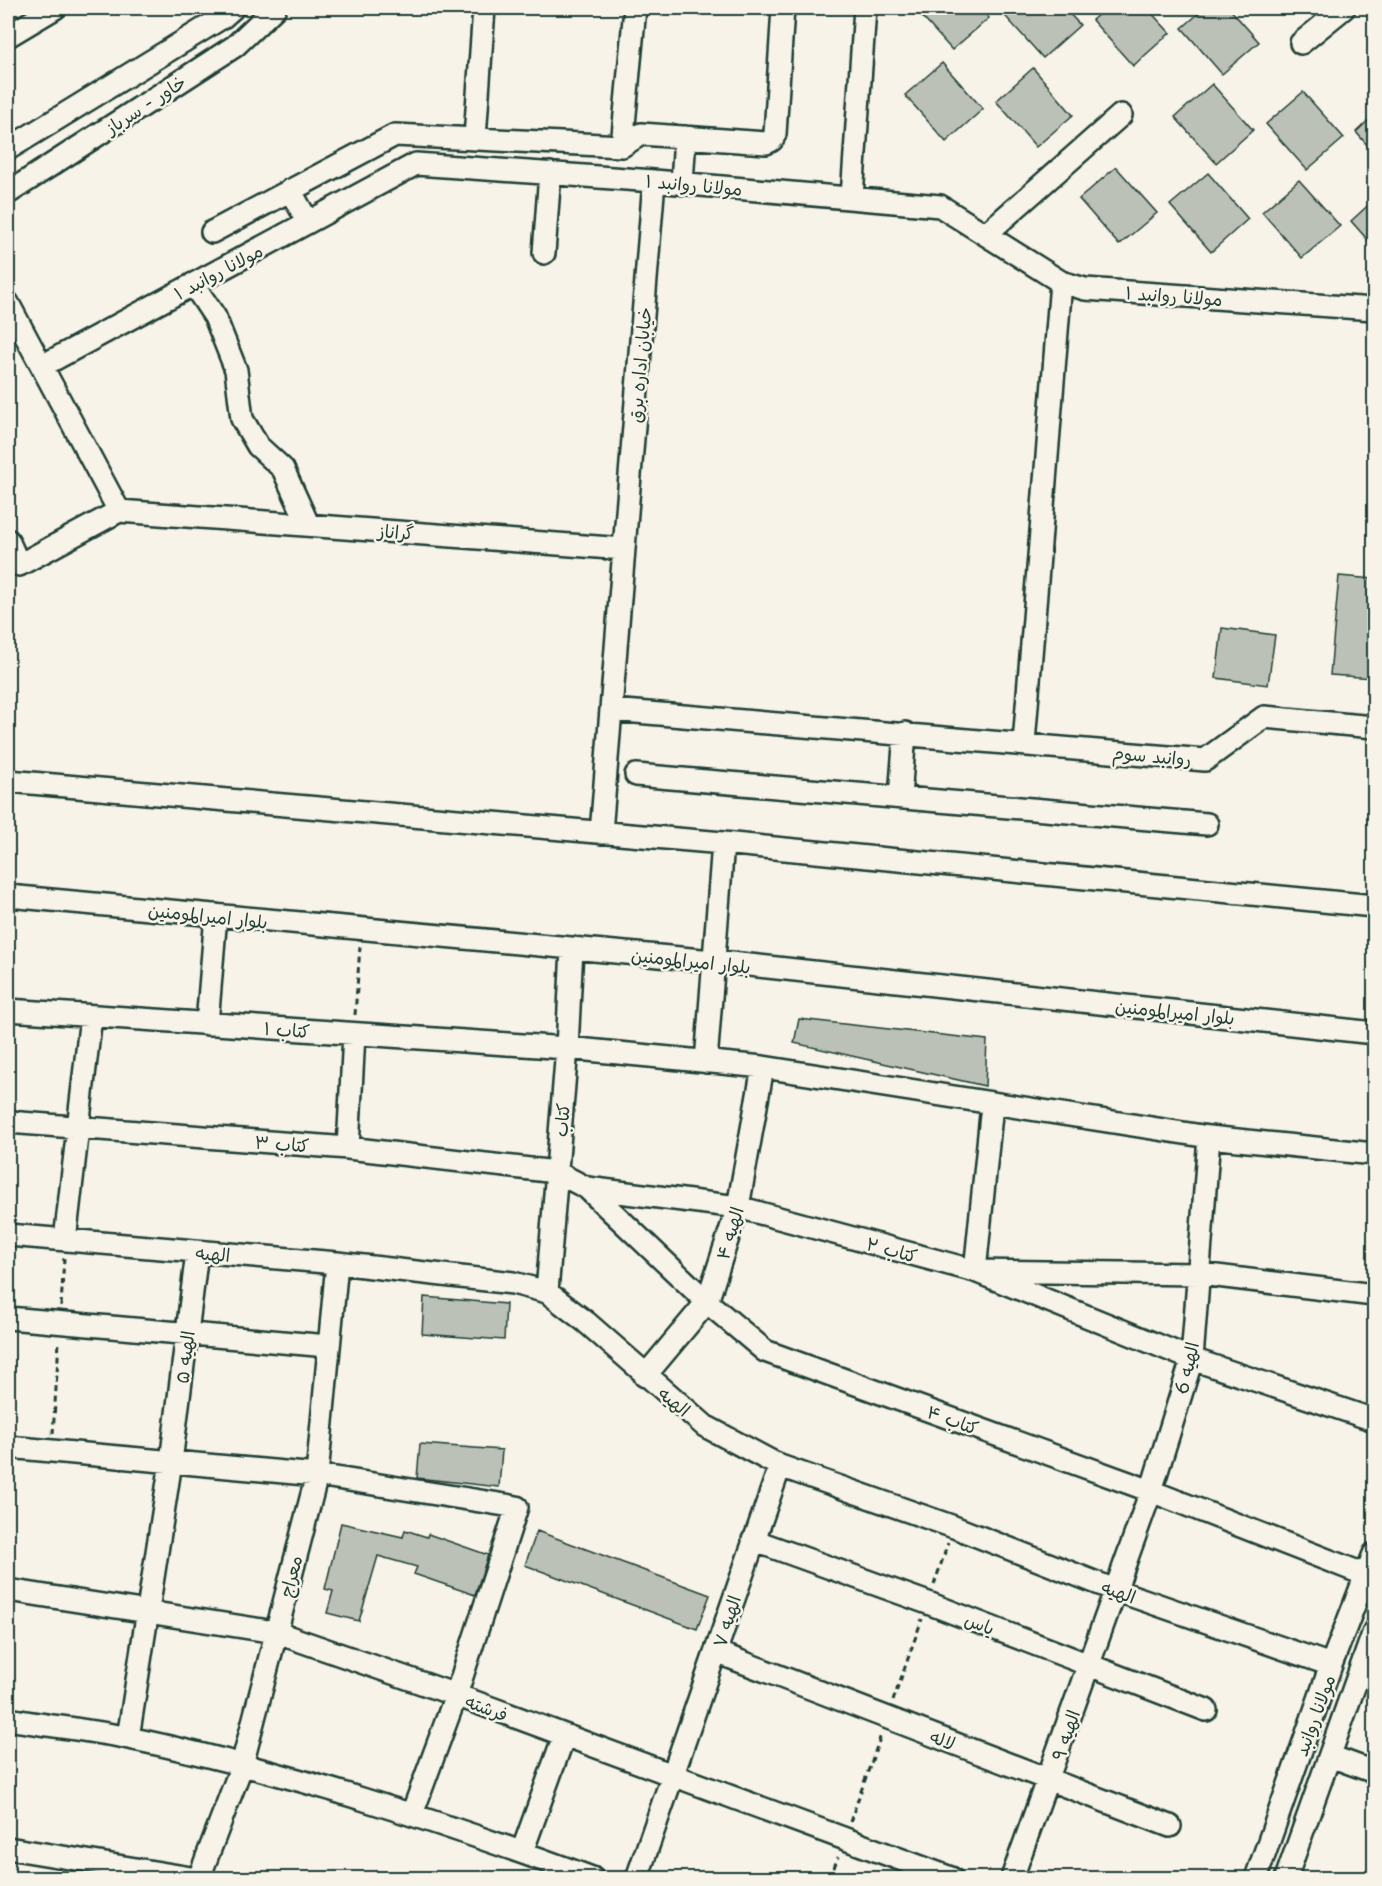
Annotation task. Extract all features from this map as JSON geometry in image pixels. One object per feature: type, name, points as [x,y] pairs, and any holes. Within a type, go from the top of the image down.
[{"type":"street","points":[[8,36],[55,8]]},
{"type":"street","name":"خاور - سرباز","points":[[8,149],[223,17],[233,8]]},
{"type":"street","name":"خاور - سرباز","points":[[8,193],[235,46],[275,8]]},
{"type":"street","points":[[475,138],[484,8]]},
{"type":"street","points":[[622,146],[635,8]]},
{"type":"street","points":[[212,232],[395,135],[622,146],[641,134],[766,143],[776,134],[783,8]]},
{"type":"street","points":[[852,197],[865,8]]},
{"type":"street","points":[[1302,43],[1344,8]]},
{"type":"street","points":[[986,234],[1120,115]]},
{"type":"street","points":[[682,183],[685,137]]},
{"type":"street","name":"مولانا روانبد ۱","points":[[42,366],[416,164],[682,183],[940,206],[1061,282],[1085,289],[1374,309]]},
{"type":"street","points":[[544,253],[550,173]]},
{"type":"street","name":"خیابان اداره برق","points":[[624,549],[654,181]]},
{"type":"street","points":[[290,190],[308,222]]},
{"type":"street","points":[[1024,743],[1061,282]]},
{"type":"street","points":[[193,284],[215,317],[236,370],[242,419],[258,446],[283,468],[308,524]]},
{"type":"street","points":[[8,304],[119,511],[19,565],[8,540]]},
{"type":"street","name":"گراناز","points":[[119,511],[624,549]]},
{"type":"street","points":[[601,833],[624,549]]},
{"type":"street","name":"روانبد سوم","points":[[612,710],[1205,760],[1264,717],[1374,727]]},
{"type":"street","points":[[900,797],[905,733]]},
{"type":"street","points":[[636,775],[1207,824]]},
{"type":"street","points":[[8,781],[723,843],[1374,906]]},
{"type":"street","points":[[706,1062],[723,843]]},
{"type":"street","name":"بلوار امیرالمومنین","points":[[8,896],[713,961],[1374,1033]]},
{"type":"street","points":[[207,1024],[216,915]]},
{"type":"street","name":"کتاب","points":[[547,1292],[567,1048],[572,948]]},
{"type":"street","name":"کتاب ۱","points":[[8,1010],[567,1048],[763,1067],[992,1105],[1209,1137],[1374,1154]]},
{"type":"street","points":[[65,1240],[76,1127],[91,1016]]},
{"type":"street","points":[[348,1148],[354,1034]]},
{"type":"street","name":"الهیه ۴","points":[[645,1376],[707,1302],[738,1207],[763,1067]]},
{"type":"street","points":[[992,1105],[975,1271],[1192,1359],[1374,1420]]},
{"type":"street","name":"کتاب ۳","points":[[8,1122],[348,1148],[556,1172]]},
{"type":"street","name":"الهیه 6","points":[[1115,1590],[1151,1491],[1192,1359],[1209,1137]]},
{"type":"street","points":[[556,1172],[587,1188]]},
{"type":"street","name":"کتاب ۲","points":[[587,1188],[738,1207],[975,1271],[1200,1274],[1374,1295]]},
{"type":"street","name":"کتاب ۴","points":[[587,1188],[707,1302],[765,1351],[1151,1491],[1366,1575]]},
{"type":"street","name":"الهیه","points":[[8,1236],[337,1263],[513,1283],[547,1292],[586,1322],[645,1376],[705,1426],[780,1466],[954,1527],[1115,1590],[1331,1665]]},
{"type":"street","name":"الهیه ۵","points":[[128,1738],[171,1462],[197,1252]]},
{"type":"street","name":"معراج","points":[[199,1878],[242,1765],[317,1474],[337,1263]]},
{"type":"street","points":[[8,1318],[328,1346]]},
{"type":"street","points":[[8,1447],[317,1474],[518,1507],[456,1695],[412,1814]]},
{"type":"street","name":"الهیه ۷","points":[[637,1878],[780,1466]]},
{"type":"street","name":"یاس","points":[[753,1540],[928,1603],[1206,1710]]},
{"type":"street","name":"مولانا روانبد","points":[[1256,1878],[1331,1665],[1374,1554]]},
{"type":"street","name":"فرشته","points":[[8,1590],[275,1632],[456,1695],[951,1878]]},
{"type":"street","name":"الهیه ۹","points":[[1012,1878],[1049,1780],[1115,1590]]},
{"type":"street","name":"مولانا روانبد","points":[[1286,1878],[1374,1631]]},
{"type":"street","name":"لاله","points":[[716,1652],[1170,1826]]},
{"type":"street","points":[[8,1719],[128,1738],[242,1765],[412,1814],[592,1878]]},
{"type":"street","points":[[522,1852],[564,1736]]},
{"type":"street","points":[[1330,1756],[1374,1772]]},
{"type":"street","points":[[8,1848],[191,1878]]},
{"type":"path","points":[[354,1034],[361,930]]},
{"type":"path","points":[[52,1451],[65,1240]]},
{"type":"building","points":[[914,8],[980,8],[989,18],[952,50]]},
{"type":"building","points":[[998,8],[1064,8],[1080,25],[1043,58]]},
{"type":"building","points":[[1106,8],[1147,8],[1170,33],[1133,66],[1092,20]]},
{"type":"building","points":[[1205,8],[1229,8],[1259,42],[1222,74],[1182,28]]},
{"type":"building","points":[[942,63],[983,109],[946,142],[905,95]]},
{"type":"building","points":[[1033,68],[1073,115],[1036,147],[996,101]]},
{"type":"building","points":[[1212,84],[1253,130],[1216,163],[1175,117]]},
{"type":"building","points":[[1303,92],[1344,138],[1307,170],[1266,124]]},
{"type":"building","points":[[1374,115],[1374,153],[1356,132]]},
{"type":"building","points":[[1116,167],[1157,213],[1119,245],[1079,199]]},
{"type":"building","points":[[1208,173],[1248,219],[1211,252],[1170,205]]},
{"type":"building","points":[[1299,180],[1340,226],[1302,258],[1262,212]]},
{"type":"building","points":[[1374,200],[1374,247],[1351,221]]},
{"type":"building","points":[[1339,576],[1374,579],[1374,678],[1330,675]]},
{"type":"building","points":[[1222,628],[1275,635],[1268,685],[1216,678]]},
{"type":"building","points":[[799,1019],[987,1040],[985,1086],[794,1043]]},
{"type":"building","points":[[424,1297],[506,1304],[504,1340],[422,1334]]},
{"type":"building","points":[[420,1444],[502,1450],[499,1487],[417,1478]]},
{"type":"building","points":[[341,1523],[403,1537],[405,1530],[427,1537],[428,1534],[488,1555],[475,1595],[414,1574],[417,1567],[378,1556],[359,1621],[327,1613],[333,1591],[325,1589]]},
{"type":"building","points":[[537,1531],[710,1595],[697,1629],[525,1565]]}]
